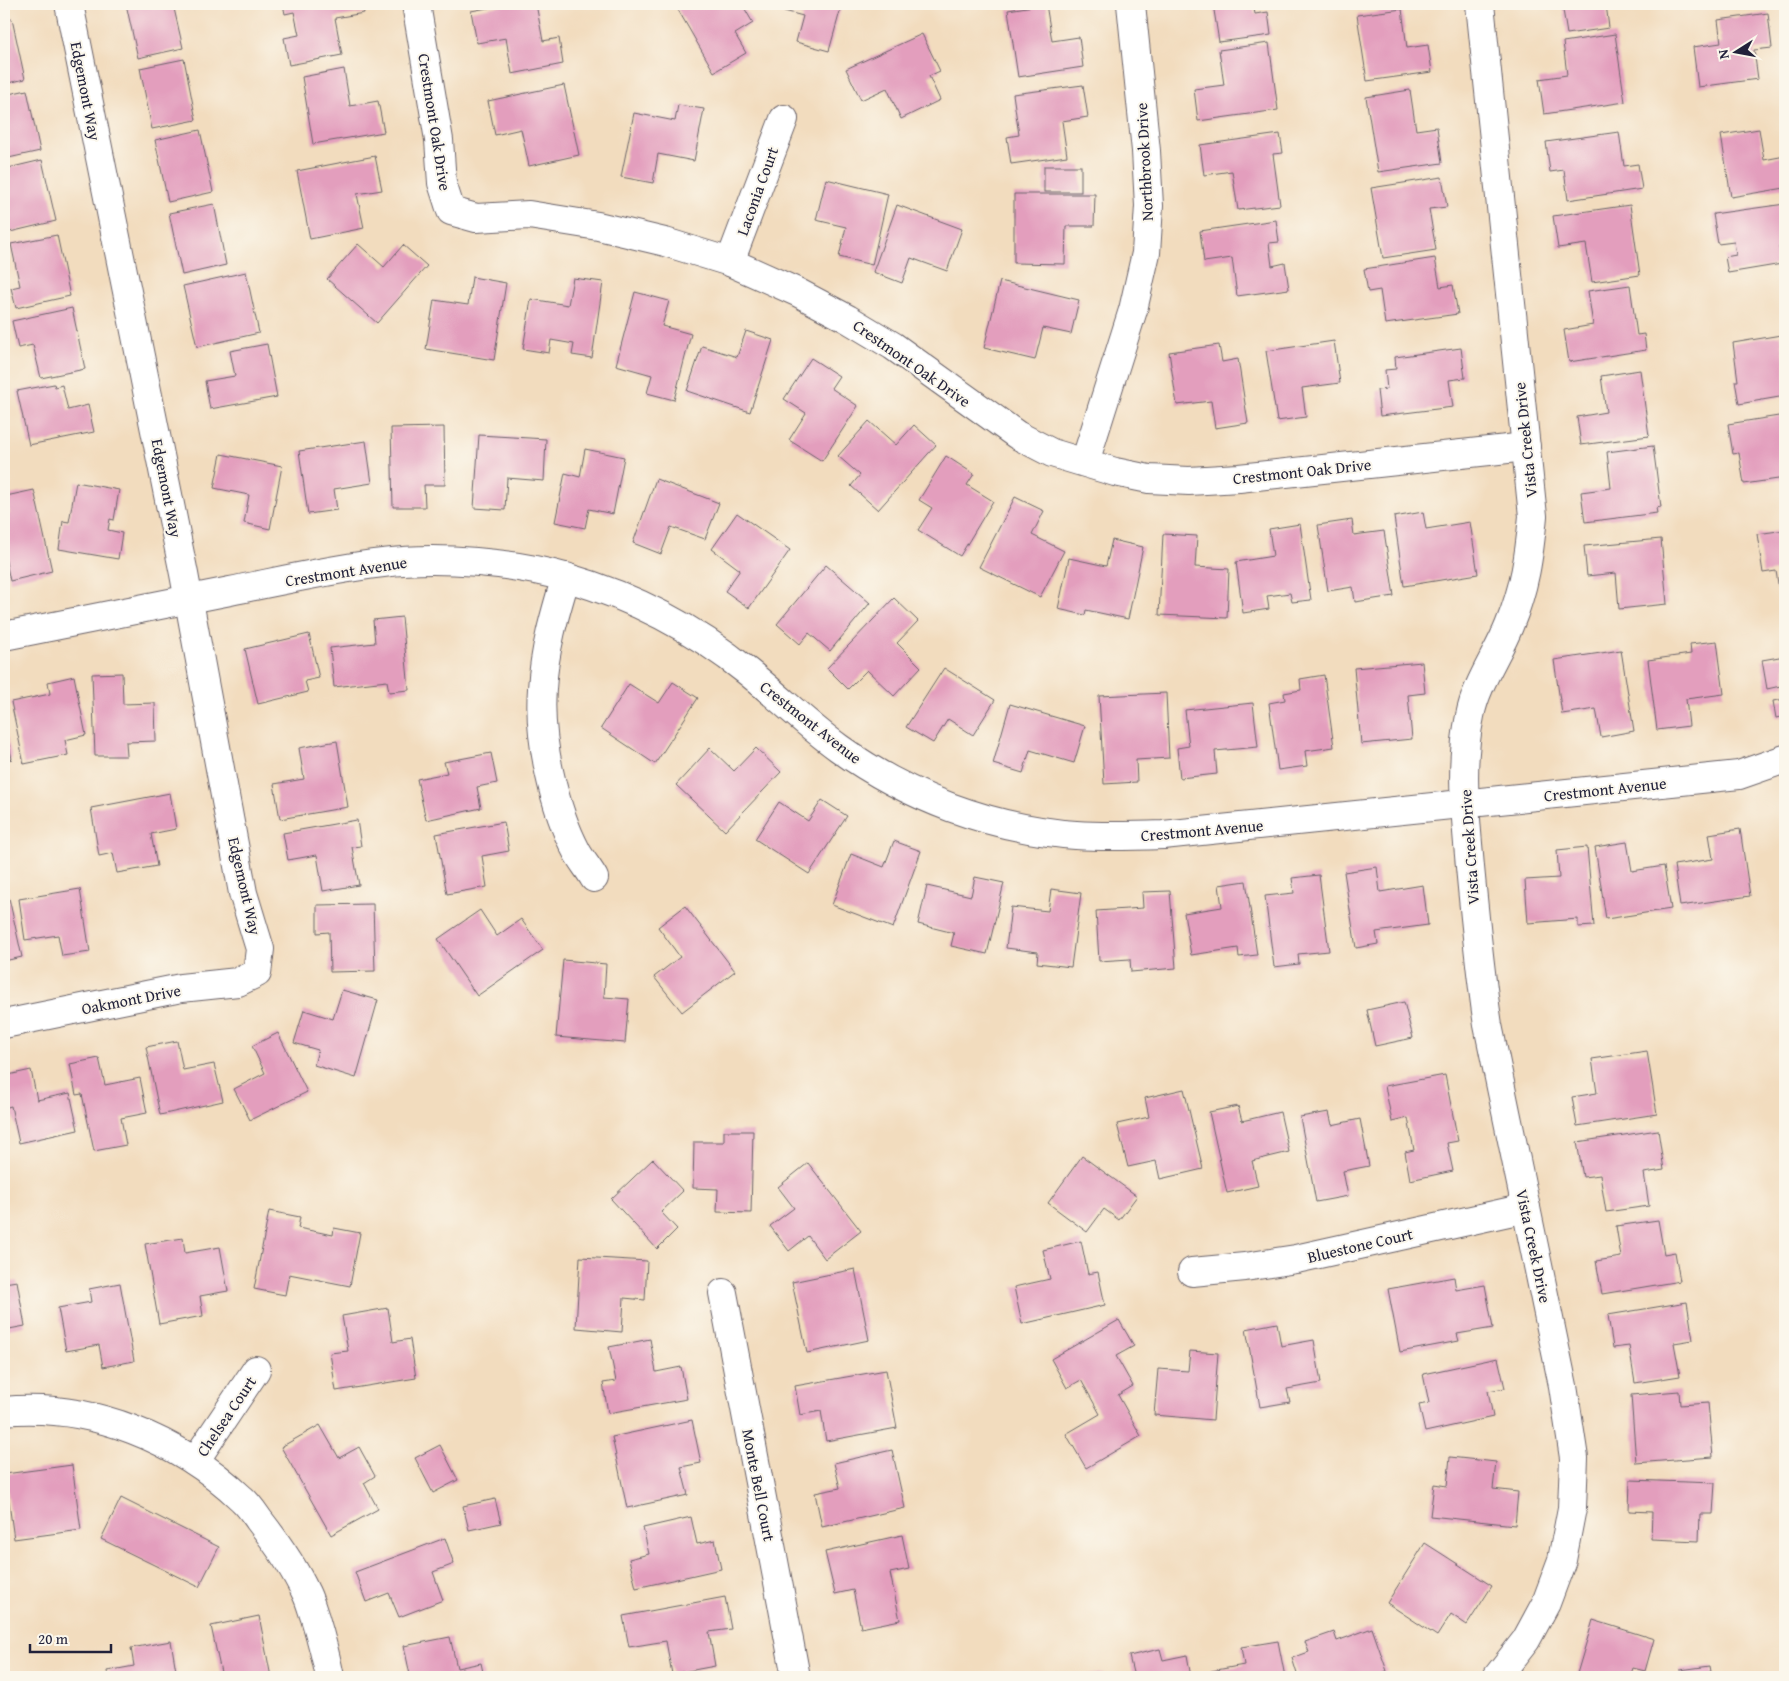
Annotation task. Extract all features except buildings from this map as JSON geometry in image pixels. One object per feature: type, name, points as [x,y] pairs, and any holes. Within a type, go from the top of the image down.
[{"type":"street","name":"Edgemont Way","points":[[69,4],[189,598],[243,893],[260,949],[257,973]]},
{"type":"street","name":"Crestmont Oak Drive","points":[[416,4],[439,140],[442,183],[451,211],[476,218],[530,215],[598,226],[665,242],[730,262],[797,292],[848,319],[893,346],[1017,436],[1052,453],[1115,472],[1149,479],[1189,481],[1248,477],[1526,447]]},
{"type":"street","name":"Northbrook Drive","points":[[1085,462],[1133,310],[1146,253],[1149,197],[1131,4]]},
{"type":"street","name":"Vista Creek Drive","points":[[1480,4],[1533,516],[1529,560],[1521,592],[1508,628],[1483,678],[1470,714],[1465,740],[1464,803],[1481,981],[1488,1025],[1569,1419],[1574,1458],[1572,1508],[1562,1560],[1546,1603],[1526,1640],[1498,1677]]},
{"type":"street","name":"Laconia Court","points":[[730,262],[784,119]]},
{"type":"street","name":"Crestmont Avenue","points":[[4,636],[311,574],[383,563],[412,560],[478,562],[528,569],[566,577],[606,590],[680,624],[748,672],[839,748],[875,772],[938,803],[982,818],[1074,835],[1115,837],[1212,831],[1739,775],[1785,759]]},
{"type":"street","points":[[566,577],[555,614],[546,656],[541,715],[553,787],[564,823],[577,852],[594,878]]},
{"type":"street","name":"Oakmont Drive","points":[[4,1024],[181,988],[238,982],[257,973]]},
{"type":"street","name":"Bluestone Court","points":[[1192,1272],[1246,1267],[1296,1259],[1526,1208]]},
{"type":"street","name":"Monte Bell Court","points":[[723,1293],[796,1677]]},
{"type":"street","name":"Chelsea Court","points":[[195,1461],[256,1370]]},
{"type":"street","points":[[4,1411],[57,1412],[99,1418],[154,1438],[195,1461],[243,1500],[282,1550],[307,1595],[324,1650],[330,1677]]}]
